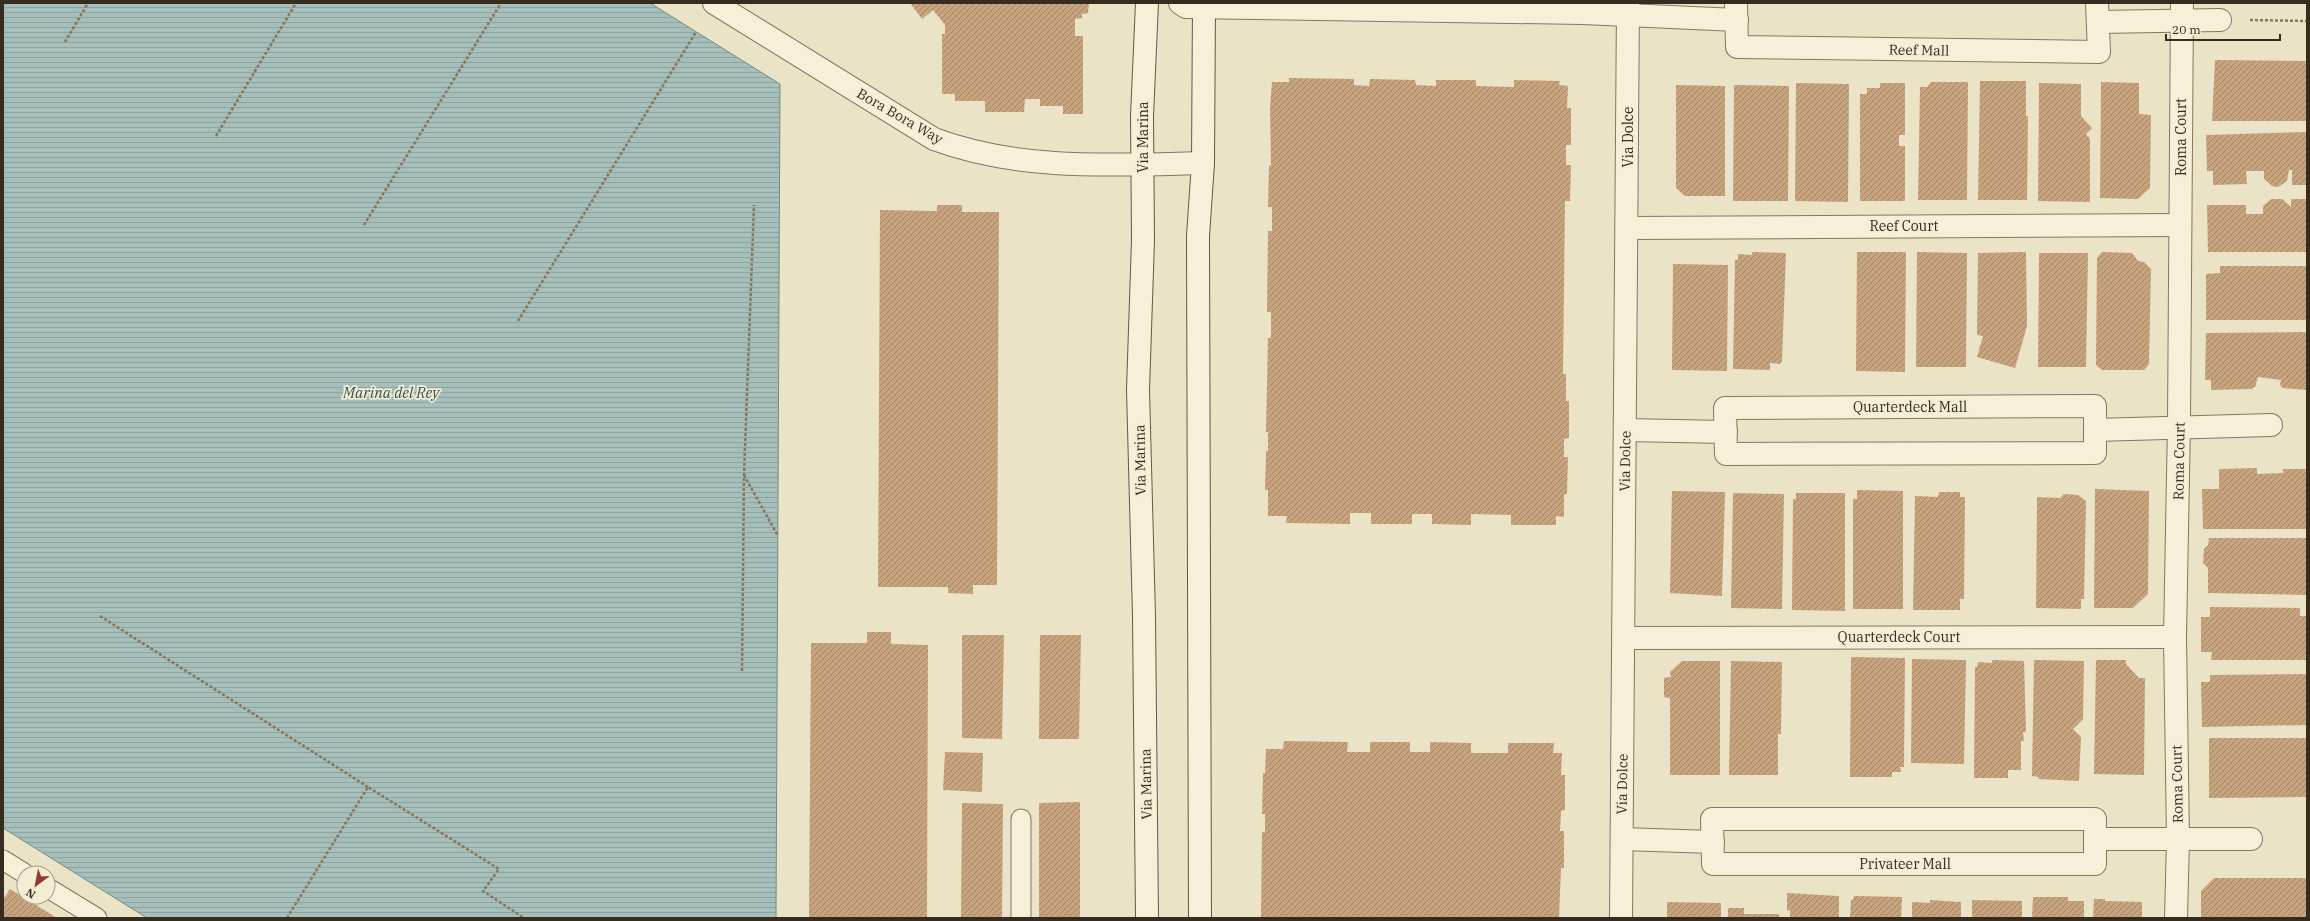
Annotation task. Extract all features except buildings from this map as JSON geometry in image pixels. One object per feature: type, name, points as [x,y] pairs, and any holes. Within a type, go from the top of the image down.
[{"type":"street","name":"Bora Bora Way","points":[[714,3],[928,135],[953,146],[996,158],[1096,165],[1203,163]]},
{"type":"street","name":"Via Marina","points":[[1147,3],[1142,116],[1143,240],[1138,390],[1144,616],[1147,918]]},
{"type":"street","points":[[1180,3],[1186,6],[1628,9]]},
{"type":"street","points":[[1200,918],[1198,236],[1203,163],[1204,5]]},
{"type":"street","name":"Reef Mall","points":[[1628,9],[1737,11],[1737,47],[2099,52],[2098,13],[2182,12],[2220,20]]},
{"type":"street","name":"Via Dolce","points":[[1621,918],[1628,9]]},
{"type":"street","name":"Roma Court","points":[[2176,918],[2178,839],[2175,638],[2179,428],[2182,12]]},
{"type":"street","name":"Reef Court","points":[[1627,228],[2180,225]]},
{"type":"street","name":"Quarterdeck Mall","points":[[2095,406],[2095,430],[2095,453],[1726,454],[1725,408],[2095,406]]},
{"type":"street","points":[[2095,430],[2271,425]]},
{"type":"street","points":[[1625,430],[1726,432]]},
{"type":"street","name":"Quarterdeck Court","points":[[1623,638],[2175,638]]},
{"type":"street","name":"Privateer Mall","points":[[1712,819],[2095,819],[2095,864],[1713,864],[1713,842],[1712,819]]},
{"type":"street","points":[[1622,839],[1713,842]]},
{"type":"street","points":[[2095,839],[2251,839]]},
{"type":"lane","points":[[1020,918],[1022,819]]},
{"type":"lane","points":[[3,860],[16,868]]},
{"type":"lane","points":[[56,893],[97,918]]},
{"type":"path","points":[[65,42],[88,3]]},
{"type":"path","points":[[216,136],[296,3]]},
{"type":"path","points":[[364,225],[502,3]]},
{"type":"path","points":[[2220,20],[2307,21]]},
{"type":"path","points":[[518,321],[696,32]]},
{"type":"path","points":[[742,671],[744,475],[754,205]]},
{"type":"path","points":[[744,475],[778,536]]},
{"type":"path","points":[[100,616],[499,869],[483,891],[524,918]]},
{"type":"path","points":[[287,918],[368,787]]},
{"type":"water","name":"Marina del Rey","points":[[3,3],[650,3],[780,84],[776,918],[147,918],[3,828]]}]
